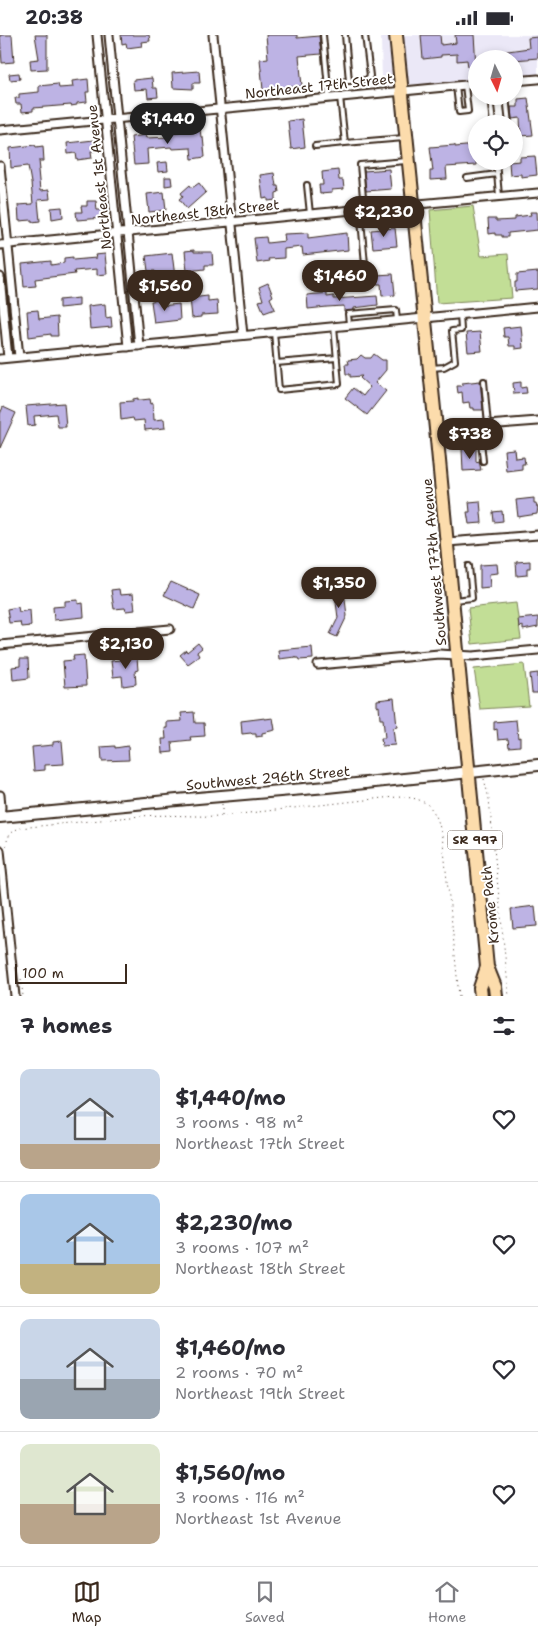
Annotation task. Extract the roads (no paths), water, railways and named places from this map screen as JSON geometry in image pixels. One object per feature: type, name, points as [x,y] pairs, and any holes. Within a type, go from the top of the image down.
[{"type":"highway","name":"Southwest 177th Avenue","points":[[396,35],[436,429],[487,967],[495,987],[496,996]]},
{"type":"highway","name":"Southwest 177th Avenue","points":[[481,996],[480,988],[487,967]]},
{"type":"street","name":"Northeast 1st Avenue","points":[[97,35],[128,347]]},
{"type":"street","name":"Northeast 1st Avenue","points":[[109,35],[139,346]]},
{"type":"street","points":[[214,35],[243,335]]},
{"type":"street","points":[[523,80],[538,79]]},
{"type":"street","name":"Northeast 17th Street","points":[[0,130],[468,85]]},
{"type":"street","points":[[0,167],[4,245],[19,357]]},
{"type":"street","name":"Northeast 18th Street","points":[[4,245],[538,193]]},
{"type":"street","points":[[0,277],[8,358]]},
{"type":"street","points":[[0,359],[538,307]]},
{"type":"street","points":[[436,429],[538,421]]},
{"type":"street","points":[[447,543],[538,535]]},
{"type":"street","points":[[0,645],[170,629]]},
{"type":"street","points":[[318,665],[439,654],[473,655],[538,650]]},
{"type":"street","name":"Southwest 296th Street","points":[[0,817],[538,765]]},
{"type":"street","points":[[0,795],[0,817]]},
{"type":"street","points":[[3,848],[15,996]]},
{"type":"lane","points":[[323,35],[329,98]]},
{"type":"lane","points":[[345,35],[349,81]]},
{"type":"lane","points":[[328,83],[366,79],[370,76],[366,35]]},
{"type":"lane","points":[[456,86],[459,111],[468,111],[465,85]]},
{"type":"lane","points":[[340,97],[345,143]]},
{"type":"lane","points":[[315,146],[406,138]]},
{"type":"lane","points":[[365,264],[360,165],[408,161]]},
{"type":"lane","points":[[497,170],[499,196]]},
{"type":"lane","points":[[467,178],[497,174]]},
{"type":"lane","points":[[307,185],[310,214]]},
{"type":"lane","points":[[349,324],[348,314],[396,310],[397,320]]},
{"type":"lane","points":[[430,368],[444,367],[455,361],[452,331],[461,330],[460,314]]},
{"type":"lane","points":[[274,332],[279,390],[331,385],[339,384],[334,326]]},
{"type":"lane","points":[[276,363],[337,357]]},
{"type":"lane","points":[[484,381],[488,425]]},
{"type":"lane","points":[[477,426],[483,461]]},
{"type":"lane","points":[[452,600],[472,598],[469,566]]}]
